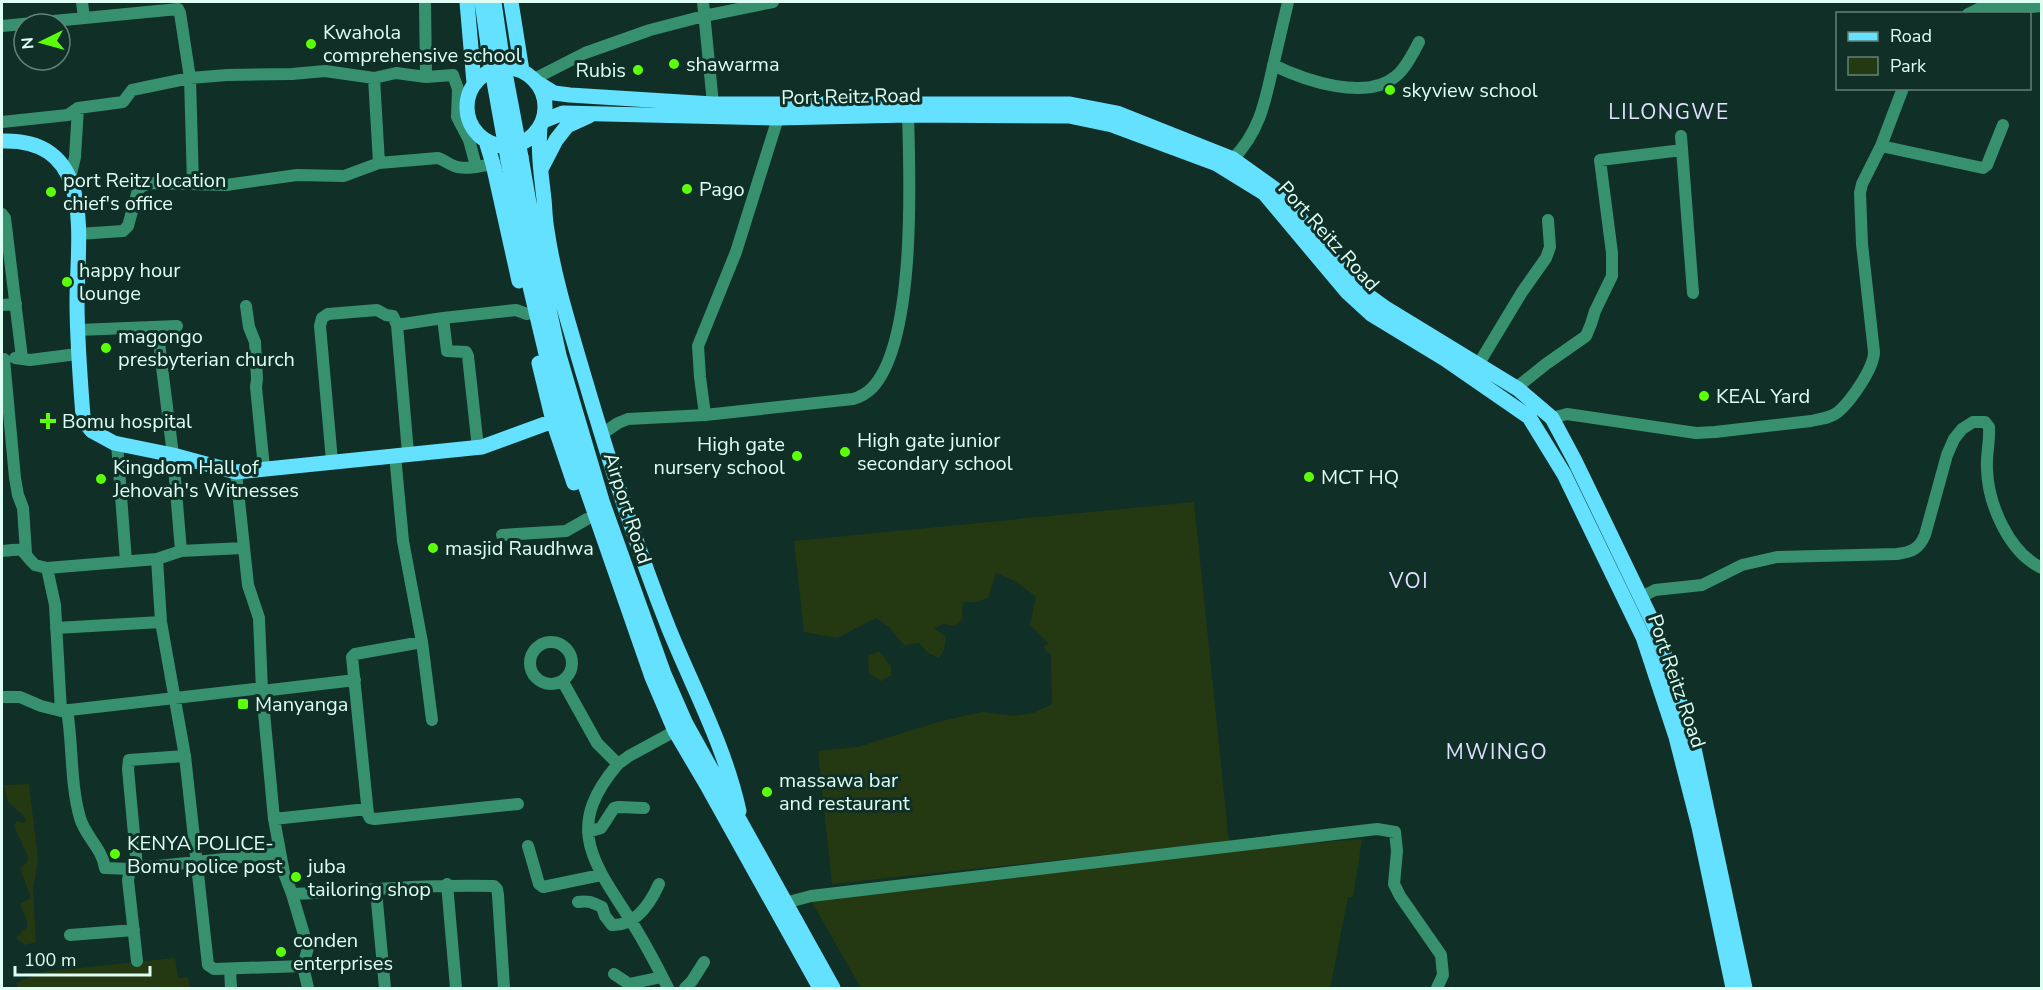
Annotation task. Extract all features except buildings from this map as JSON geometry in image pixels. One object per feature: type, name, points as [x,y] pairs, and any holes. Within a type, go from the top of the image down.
[{"type":"main road","points":[[467,2],[474,83]]},
{"type":"main road","name":"Airport Road","points":[[482,2],[522,246],[548,358],[582,476],[652,676],[675,731],[820,988]]},
{"type":"main road","name":"Airport Road","points":[[494,2],[542,276],[559,355],[562,411],[602,501],[664,674],[686,724],[833,988]]},
{"type":"main road","points":[[511,2],[530,77],[544,96],[540,171],[547,230],[574,341],[639,548],[669,629],[714,730],[732,780],[743,828]]},
{"type":"main road","points":[[608,550],[587,519],[562,411],[527,314],[493,164],[486,141],[471,126],[467,113],[467,99],[474,83],[484,74],[509,67],[530,77],[554,93],[713,104],[1070,104],[1117,113],[1233,159],[1279,192],[1355,286],[1387,309],[1518,389],[1552,418],[1657,631],[1692,739],[1745,988]]},
{"type":"main road","name":"Port Reitz Road","points":[[541,124],[563,113],[778,118],[908,115],[1069,116],[1112,125],[1217,164],[1264,193],[1347,292],[1371,314],[1445,359],[1529,417],[1564,474],[1643,637],[1676,737],[1699,827],[1733,988]]},
{"type":"main road","points":[[540,171],[556,140],[567,126],[592,114]]},
{"type":"main road","points":[[486,141],[505,146],[519,144],[531,137],[541,124]]},
{"type":"main road","points":[[2,141],[18,141],[38,147],[61,165],[70,178],[77,202],[77,354],[84,416],[87,425],[98,436],[117,444],[173,455],[236,472],[478,448],[562,411]]},
{"type":"street","points":[[82,2],[84,18]]},
{"type":"street","points":[[425,2],[426,77]]},
{"type":"street","points":[[703,2],[713,104]]},
{"type":"street","points":[[530,77],[585,53],[668,25],[773,2]]},
{"type":"street","points":[[1233,159],[1255,130],[1263,112],[1288,2]]},
{"type":"street","points":[[1972,12],[1984,6],[2022,8],[2042,6]]},
{"type":"street","points":[[2,26],[178,9],[189,78],[193,184]]},
{"type":"street","points":[[1273,65],[1313,81],[1359,88],[1373,87],[1390,81],[1399,74],[1419,42]]},
{"type":"street","points":[[2,122],[68,115],[78,108],[123,102],[132,90],[189,78],[325,71],[374,78],[396,73],[426,77],[453,75],[458,89],[458,117],[470,140],[476,166]]},
{"type":"street","points":[[374,78],[379,163]]},
{"type":"street","points":[[1552,418],[1567,414],[1676,431],[1715,432],[1811,421],[1839,411],[1873,362],[1874,352],[1862,244],[1860,193],[1902,90]]},
{"type":"street","points":[[70,178],[75,157],[78,108]]},
{"type":"street","points":[[602,434],[628,419],[705,415],[853,399],[873,387],[888,359],[900,322],[907,248],[910,171],[908,115]]},
{"type":"street","points":[[705,415],[698,346],[736,252],[778,118]]},
{"type":"street","points":[[1881,146],[1983,168],[1986,166],[2003,125]]},
{"type":"street","points":[[1681,136],[1693,293]]},
{"type":"street","points":[[1518,389],[1546,364],[1586,336],[1612,276],[1608,212],[1599,162],[1602,159],[1682,150]]},
{"type":"street","points":[[78,234],[123,231],[128,226],[138,190],[151,183],[226,185],[297,175],[344,176],[379,163],[438,158],[446,160],[452,166],[462,168],[493,164]]},
{"type":"street","points":[[2,214],[5,218],[22,358]]},
{"type":"street","points":[[1478,365],[1546,258],[1550,247],[1548,220]]},
{"type":"street","points":[[2,305],[16,304]]},
{"type":"street","points":[[246,306],[249,327],[255,342],[256,387],[264,468]]},
{"type":"street","points":[[332,461],[322,318],[327,314],[377,310],[393,316],[397,325],[403,542],[422,642],[432,720]]},
{"type":"street","points":[[397,325],[516,310],[527,314]]},
{"type":"street","points":[[443,318],[447,351],[466,352],[468,356],[478,448]]},
{"type":"street","points":[[78,330],[177,326]]},
{"type":"street","points":[[157,327],[173,455],[181,551]]},
{"type":"street","points":[[26,553],[23,508],[15,478],[3,360],[22,358],[30,360],[77,354]]},
{"type":"street","points":[[1641,597],[1655,590],[1702,585],[1742,565],[1777,557],[1897,554],[1914,550],[1922,543],[1925,535],[1947,455],[1954,439],[1967,426],[1979,421],[1985,422],[1989,427],[1987,472],[1999,516],[2008,537],[2019,553],[2042,568]]},
{"type":"street","points":[[117,444],[126,561]]},
{"type":"street","points":[[236,472],[248,585],[259,618],[262,690],[274,819],[284,873],[308,948],[303,966],[308,988]]},
{"type":"street","points":[[502,534],[566,531],[587,519]]},
{"type":"street","points":[[2,551],[17,549],[26,553],[35,565],[47,568],[157,559],[181,551],[243,548]]},
{"type":"street","points":[[157,559],[161,622],[186,756],[208,965],[214,969],[303,966]]},
{"type":"street","points":[[47,568],[54,595],[64,710],[77,803],[82,824],[104,858],[105,867],[133,868],[280,853]]},
{"type":"street","points":[[56,628],[161,622]]},
{"type":"street","points":[[422,642],[353,656],[367,808],[370,818],[518,804]]},
{"type":"street","points":[[2,697],[20,697],[64,710],[176,696],[355,680]]},
{"type":"street","points":[[562,682],[589,732],[618,764]]},
{"type":"street","points":[[614,974],[629,984],[665,983],[592,856],[588,832],[589,817],[595,796],[618,764],[675,731]]},
{"type":"street","points":[[137,961],[129,880],[133,868],[129,759],[186,756]]},
{"type":"street","points":[[274,819],[367,808]]},
{"type":"street","points":[[588,832],[601,828],[614,808],[644,808]]},
{"type":"street","points":[[785,903],[822,894],[1377,829],[1395,832],[1397,851],[1394,884],[1441,955],[1443,975],[1437,988]]},
{"type":"street","points":[[528,846],[539,884],[543,887],[601,875]]},
{"type":"street","points":[[578,902],[587,901],[602,907],[612,925],[631,922],[646,907],[659,884]]},
{"type":"street","points":[[292,894],[376,891],[447,885],[494,886],[496,887],[504,988]]},
{"type":"street","points":[[447,885],[456,988]]},
{"type":"street","points":[[376,891],[385,988]]},
{"type":"street","points":[[70,935],[134,930]]},
{"type":"street","points":[[685,988],[704,962]]},
{"type":"street","points":[[230,969],[231,988]]},
{"type":"green space","points":[[1194,502],[1229,842],[832,884],[818,751],[858,747],[938,722],[982,712],[1014,716],[1033,713],[1052,704],[1051,653],[1046,652],[1044,646],[1049,644],[1030,625],[1036,597],[1015,581],[996,573],[988,598],[976,602],[964,602],[963,618],[955,626],[944,624],[934,628],[946,637],[944,650],[939,658],[927,652],[919,643],[904,645],[889,627],[876,618],[837,638],[804,632],[794,541]]},
{"type":"green space","points":[[879,651],[891,666],[891,675],[881,681],[869,673],[868,656]]},
{"type":"green space","points":[[29,784],[38,859],[33,889],[36,942],[25,945],[16,938],[27,927],[20,904],[31,898],[20,868],[28,862],[28,857],[14,826],[17,821],[23,823],[26,821],[23,815],[8,802],[4,785]]},
{"type":"green space","points":[[1362,839],[1353,897],[1348,897],[1330,988],[861,988],[810,899],[1201,852]]},
{"type":"green space","points":[[175,958],[178,978],[188,977],[190,988],[18,988],[16,983],[42,972]]},
{"type":"place","name":"Kwahola comprehensive school","points":[[311,44]]},
{"type":"place","name":"shawarma","points":[[674,64]]},
{"type":"place","name":"Rubis","points":[[638,70]]},
{"type":"place","name":"skyview school","points":[[1390,90]]},
{"type":"place","name":"Pago","points":[[687,189]]},
{"type":"place","name":"port Reitz location chief's office","points":[[51,192]]},
{"type":"place","name":"happy hour lounge","points":[[67,282]]},
{"type":"place","name":"magongo presbyterian church","points":[[106,348]]},
{"type":"place","name":"KEAL Yard","points":[[1704,396]]},
{"type":"place","name":"Bomu hospital","points":[[48,421]]},
{"type":"place","name":"High gate junior secondary school","points":[[845,452]]},
{"type":"place","name":"High gate nursery school","points":[[797,456]]},
{"type":"place","name":"MCT HQ","points":[[1309,477]]},
{"type":"place","name":"Kingdom Hall of Jehovah's Witnesses","points":[[101,479]]},
{"type":"place","name":"masjid Raudhwa","points":[[433,548]]},
{"type":"place","name":"Manyanga","points":[[243,704]]},
{"type":"place","name":"massawa bar and restaurant","points":[[767,792]]},
{"type":"place","name":"KENYA POLICE- Bomu police post","points":[[115,854]]},
{"type":"place","name":"juba tailoring shop","points":[[296,877]]},
{"type":"place","name":"conden enterprises","points":[[281,952]]},
{"type":"district","name":"LILONGWE","points":[[1669,112]]},
{"type":"district","name":"VOI","points":[[1409,581]]},
{"type":"district","name":"MWINGO","points":[[1497,752]]}]
